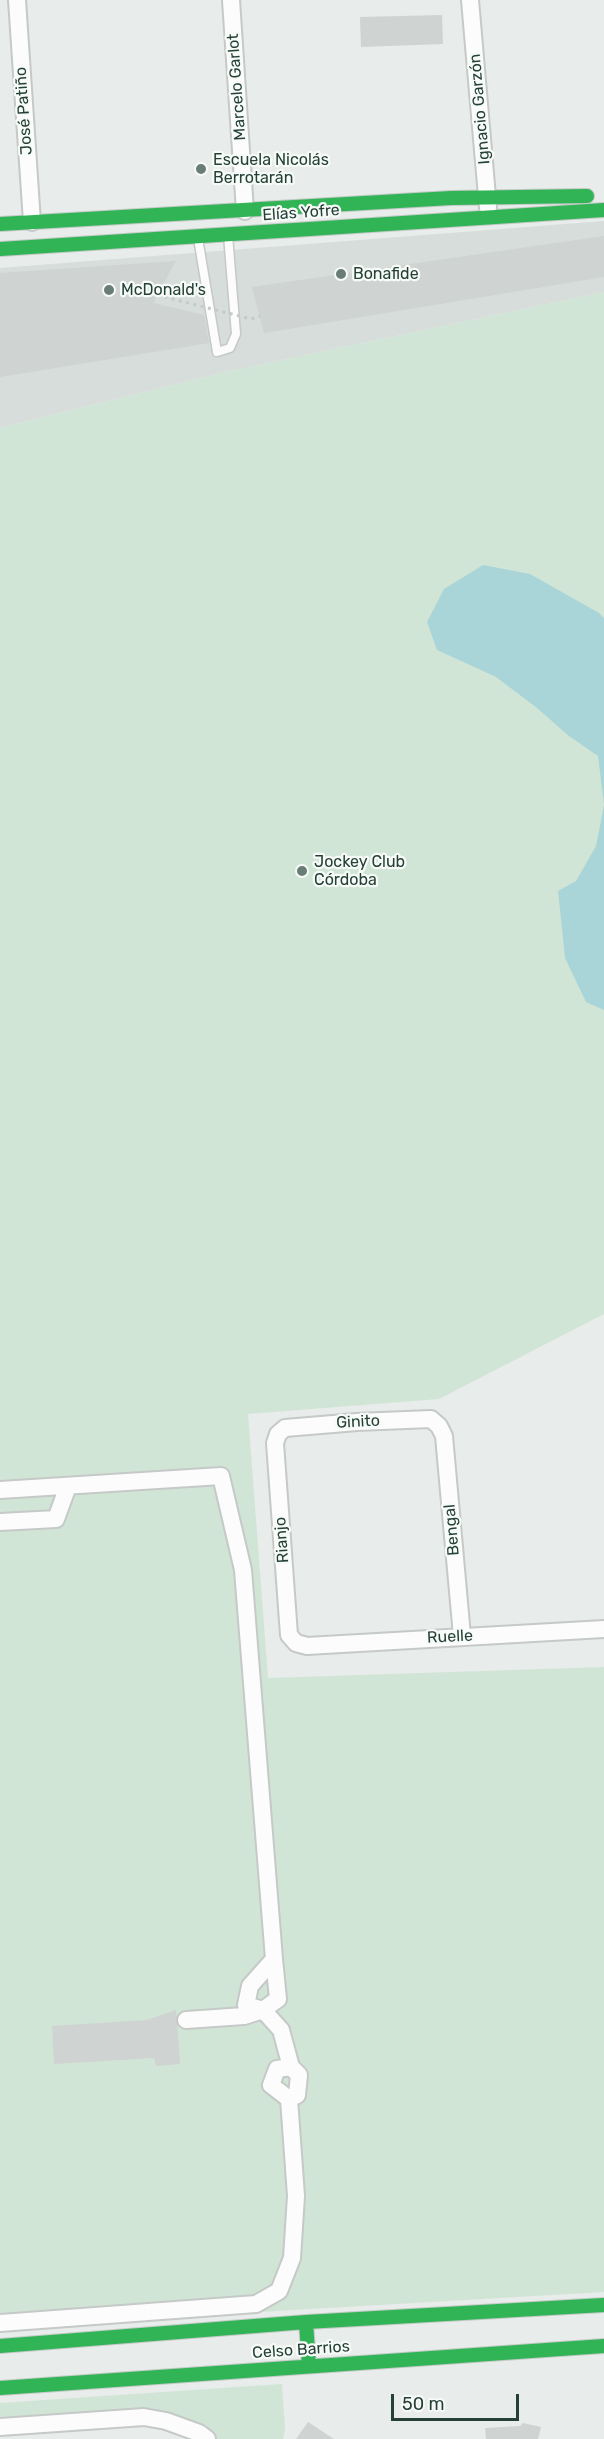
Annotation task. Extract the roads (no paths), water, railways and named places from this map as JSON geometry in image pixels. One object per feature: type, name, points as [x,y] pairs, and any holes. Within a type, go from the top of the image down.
[{"type":"main road","name":"Elías Yofre","points":[[0,224],[487,197],[604,196]]},
{"type":"main road","name":"Elías Yofre","points":[[0,249],[604,210]]},
{"type":"main road","name":"Celso Barrios","points":[[0,2346],[306,2322],[604,2305]]},
{"type":"main road","points":[[306,2322],[309,2366]]},
{"type":"main road","name":"Celso Barrios","points":[[0,2388],[604,2346]]},
{"type":"street","name":"José Patiño","points":[[17,0],[32,222]]},
{"type":"street","name":"Marcelo Garlot","points":[[231,0],[245,211]]},
{"type":"street","name":"Ignacio Garzón","points":[[470,0],[489,218]]},
{"type":"street","name":"Ginito","points":[[278,1434],[285,1428],[357,1422],[430,1419],[439,1426]]},
{"type":"street","name":"Bengal","points":[[439,1426],[444,1436],[462,1636]]},
{"type":"street","name":"Rianjo","points":[[278,1434],[275,1443],[290,1635],[296,1643]]},
{"type":"street","points":[[0,1490],[221,1476],[243,1570],[278,1999],[263,2010],[244,2016],[186,2020]]},
{"type":"street","points":[[0,1522],[56,1519],[68,1486]]},
{"type":"street","name":"Ruelle","points":[[296,1643],[307,1646],[604,1629]]},
{"type":"street","points":[[274,1959],[250,1986],[246,2005],[263,2010],[281,2030],[291,2067],[299,2075],[297,2095],[289,2099]]},
{"type":"street","points":[[0,2323],[256,2304],[279,2291],[292,2258],[296,2196],[289,2099],[271,2085],[277,2069],[291,2067]]},
{"type":"street","points":[[0,2427],[144,2417],[166,2421],[199,2433],[207,2439]]},
{"type":"lane","points":[[198,236],[217,352],[230,348],[236,334],[228,234]]},
{"type":"water","points":[[483,565],[530,574],[604,618],[604,805],[598,756],[569,736],[496,677],[437,650],[427,622],[444,589]]},
{"type":"water","points":[[604,805],[604,1010],[586,1002],[565,958],[558,891],[576,881],[596,846]]},
{"type":"place","name":"Escuela Nicolás Berrotarán","points":[[201,169]]},
{"type":"place","name":"Bonafide","points":[[341,274]]},
{"type":"place","name":"McDonald's","points":[[109,290]]},
{"type":"place","name":"Jockey Club Córdoba","points":[[302,871]]}]
